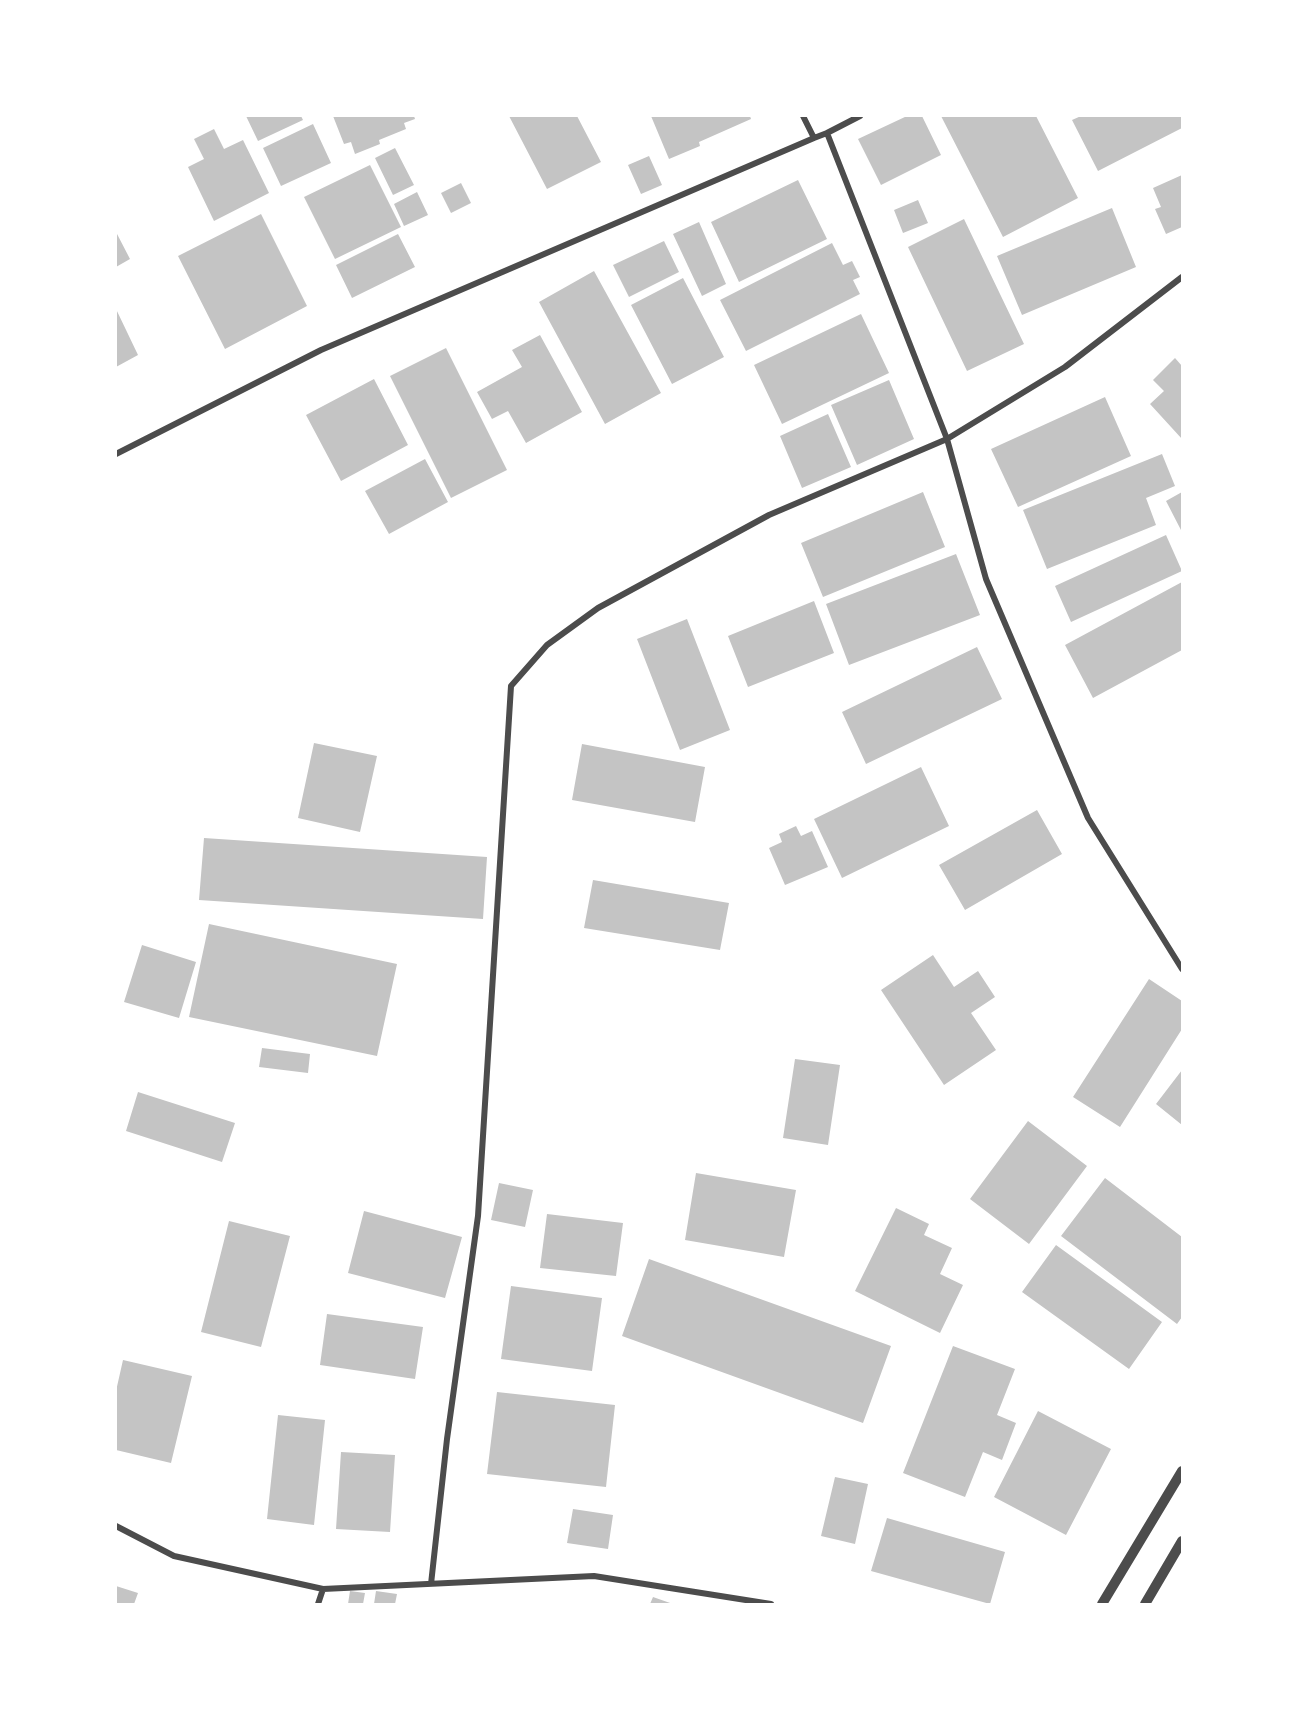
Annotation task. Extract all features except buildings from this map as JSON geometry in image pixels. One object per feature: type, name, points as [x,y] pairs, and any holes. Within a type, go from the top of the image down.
[{"type":"street","points":[[803,116],[814,138]]},
{"type":"street","points":[[116,454],[321,350],[827,133],[860,116]]},
{"type":"street","points":[[827,133],[947,439],[986,579],[1088,818],[1182,969]]},
{"type":"street","points":[[431,1584],[447,1439],[478,1216],[511,686],[547,645],[598,608],[769,515],[947,439],[1065,367],[1182,277]]},
{"type":"street","points":[[1102,1605],[1182,1471]]},
{"type":"street","points":[[116,1526],[174,1556],[323,1589],[594,1576],[771,1605]]},
{"type":"street","points":[[1145,1605],[1182,1541]]},
{"type":"street","points":[[318,1605],[323,1589]]}]
